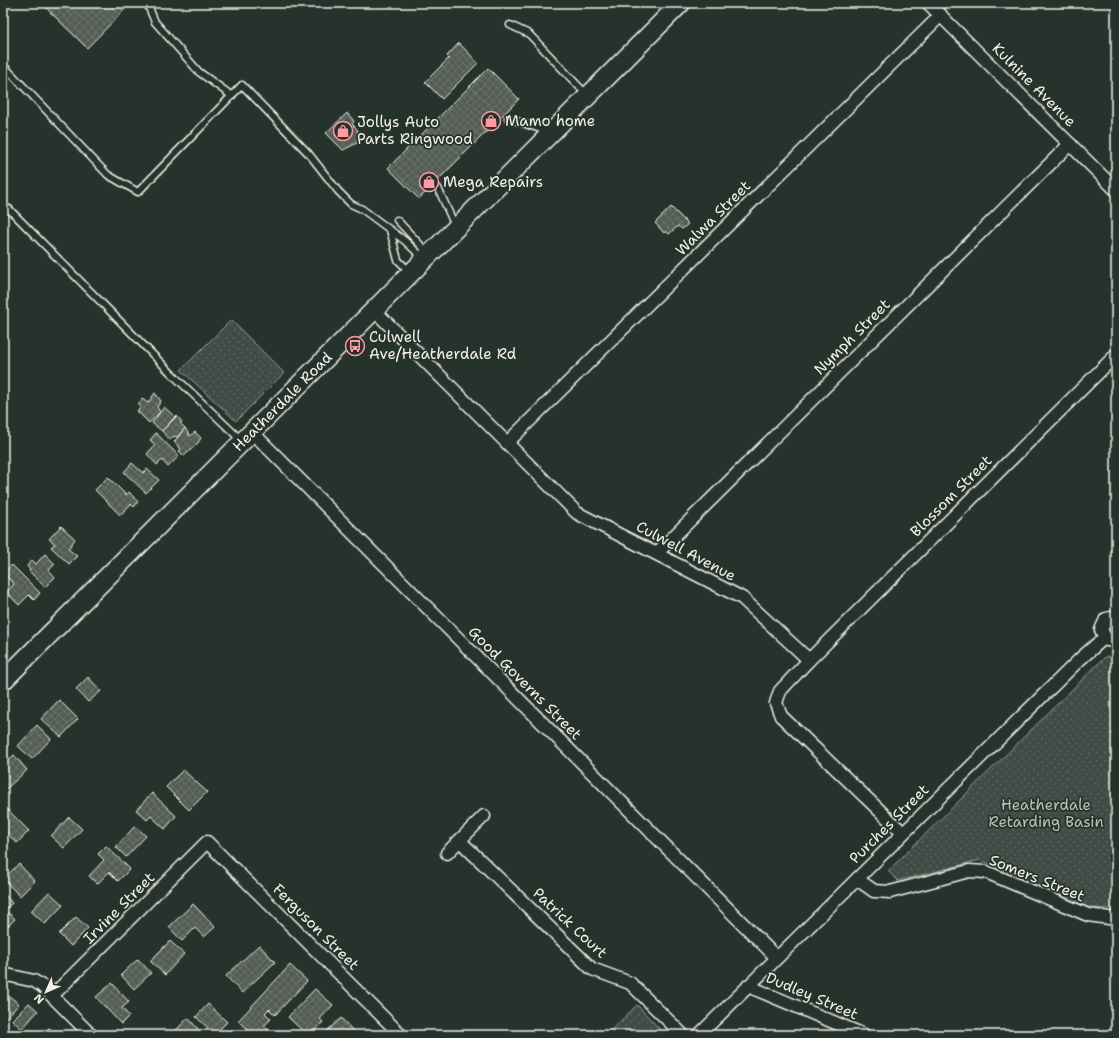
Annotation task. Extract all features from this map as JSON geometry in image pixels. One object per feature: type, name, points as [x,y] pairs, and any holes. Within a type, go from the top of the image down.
[{"type":"main road","name":"Heatherdale Road","points":[[3,681],[681,3]]},
{"type":"street","name":"Kulnine Avenue","points":[[928,3],[1116,190]]},
{"type":"street","name":"Walwa Street","points":[[507,443],[941,15]]},
{"type":"street","name":"Nymph Street","points":[[657,553],[1070,144]]},
{"type":"street","name":"Culwell Avenue","points":[[374,310],[577,513],[742,598],[809,660]]},
{"type":"street","name":"Blossom Street","points":[[809,660],[1116,355]]},
{"type":"street","name":"Good Governs Street","points":[[247,437],[776,957]]},
{"type":"street","points":[[1116,617],[1109,617],[1103,622],[1101,630],[1104,638],[1111,642],[1116,642]]},
{"type":"street","name":"Purches Street","points":[[699,1035],[776,957],[1079,660],[1104,638]]},
{"type":"street","points":[[809,660],[780,691],[776,703],[781,716],[903,833]]},
{"type":"street","points":[[447,853],[484,816]]},
{"type":"street","name":"Patrick Court","points":[[460,841],[592,969],[630,983],[683,1035]]},
{"type":"street","name":"Irvine Street","points":[[52,996],[207,842]]},
{"type":"street","name":"Ferguson Street","points":[[207,842],[401,1035]]},
{"type":"street","name":"Somers Street","points":[[857,879],[874,891],[890,892],[969,871],[986,872],[1088,915],[1116,919]]},
{"type":"street","points":[[3,974],[34,981],[42,986],[91,1035]]},
{"type":"street","name":"Dudley Street","points":[[748,986],[864,1035]]},
{"type":"lane","points":[[147,3],[155,22],[199,72],[232,96]]},
{"type":"lane","points":[[510,25],[529,34],[588,96]]},
{"type":"lane","points":[[3,65],[108,175],[138,192],[242,85],[309,154],[338,191],[351,204],[362,209],[426,257]]},
{"type":"lane","points":[[508,118],[551,132]]},
{"type":"lane","points":[[438,188],[455,228]]},
{"type":"lane","points":[[3,213],[9,209],[171,373],[247,437]]},
{"type":"lane","points":[[397,220],[426,257]]},
{"type":"lane","points":[[390,230],[398,260],[410,273]]},
{"type":"green space","points":[[231,320],[284,373],[236,421],[181,370]]},
{"type":"green space","name":"Heatherdale Retarding Basin","points":[[1106,656],[1116,659],[1116,909],[1090,908],[980,860],[898,881],[888,871]]},
{"type":"green space","points":[[637,1005],[665,1035],[606,1035]]},
{"type":"building","points":[[41,3],[131,3],[87,48]]},
{"type":"building","points":[[459,43],[478,63],[442,99],[425,82],[449,58],[447,56]]},
{"type":"building","points":[[488,68],[519,99],[419,199],[388,168]]},
{"type":"building","name":"Jollys Auto Parts Ringwood","points":[[347,113],[354,121],[352,124],[357,129],[361,141],[343,150],[326,133]]},
{"type":"building","points":[[671,207],[688,224],[682,229],[678,226],[669,234],[666,231],[664,233],[655,223]]},
{"type":"building","points":[[155,393],[161,401],[157,407],[160,412],[149,423],[137,411],[141,407],[138,404],[142,399],[148,403]]},
{"type":"building","points":[[164,407],[175,417],[162,431],[152,423]]},
{"type":"building","points":[[177,416],[182,422],[180,423],[185,428],[177,437],[174,436],[170,440],[162,431]]},
{"type":"building","points":[[185,428],[190,436],[195,432],[201,438],[197,444],[184,456],[179,451],[181,449],[174,442]]},
{"type":"building","points":[[156,433],[179,456],[168,467],[162,460],[157,465],[147,454],[155,445],[150,440]]},
{"type":"building","points":[[132,463],[143,473],[147,469],[159,480],[146,493],[124,472]]},
{"type":"building","points":[[108,477],[126,495],[129,492],[138,502],[134,507],[131,504],[120,515],[95,490]]},
{"type":"building","points":[[61,526],[75,539],[68,549],[77,556],[69,564],[51,547],[55,544],[49,539]]},
{"type":"building","points":[[45,554],[55,564],[49,570],[55,577],[45,587],[29,571],[30,570],[27,566],[32,560],[36,564]]},
{"type":"building","points":[[12,565],[40,593],[34,600],[29,595],[19,605],[6,592],[14,584],[3,573]]},
{"type":"building","points":[[88,677],[101,691],[88,702],[76,689]]},
{"type":"building","points":[[59,700],[78,719],[61,737],[41,719]]},
{"type":"building","points":[[37,725],[51,739],[32,759],[18,746]]},
{"type":"building","points":[[14,755],[27,770],[6,789],[3,786],[3,765]]},
{"type":"building","points":[[183,770],[207,792],[189,810],[166,787]]},
{"type":"building","points":[[152,793],[176,816],[165,829],[151,816],[147,820],[136,810]]},
{"type":"building","points":[[7,809],[29,831],[17,843],[3,830],[3,814]]},
{"type":"building","points":[[69,817],[82,829],[64,848],[51,836]]},
{"type":"building","points":[[135,826],[146,836],[126,857],[116,847]]},
{"type":"building","points":[[106,846],[130,869],[118,881],[109,872],[97,884],[89,876],[104,860],[98,854]]},
{"type":"building","points":[[19,864],[35,881],[20,896],[3,879]]},
{"type":"building","points":[[49,892],[63,905],[45,924],[31,911]]},
{"type":"building","points":[[3,893],[12,903],[5,910],[15,919],[5,929],[3,927]]},
{"type":"building","points":[[193,904],[215,927],[204,937],[195,928],[182,941],[169,927]]},
{"type":"building","points":[[76,917],[88,928],[71,946],[59,934]]},
{"type":"building","points":[[170,941],[184,954],[165,975],[150,961]]},
{"type":"building","points":[[259,945],[275,962],[242,993],[226,976]]},
{"type":"building","points":[[138,959],[151,973],[134,989],[121,975]]},
{"type":"building","points":[[290,965],[307,981],[275,1015],[269,1009],[265,1013],[271,1019],[264,1026],[269,1030],[265,1035],[254,1035],[238,1021]]},
{"type":"building","points":[[112,983],[129,1002],[122,1008],[129,1016],[121,1024],[96,997]]},
{"type":"building","points":[[315,989],[333,1005],[320,1019],[323,1022],[311,1035],[307,1035],[288,1017]]},
{"type":"building","points":[[9,996],[19,1004],[6,1018],[3,1015],[3,1003]]},
{"type":"building","points":[[29,1003],[38,1011],[22,1029],[12,1020]]},
{"type":"building","points":[[208,1004],[227,1022],[215,1034],[196,1017]]},
{"type":"building","points":[[188,1018],[202,1033],[200,1035],[171,1035]]},
{"type":"building","points":[[341,1018],[357,1035],[329,1035],[326,1032]]},
{"type":"building","points":[[50,1028],[53,1035],[35,1035]]},
{"type":"place","name":"Mamo home","points":[[491,121]]},
{"type":"place","name":"Jollys Auto Parts Ringwood","points":[[343,131]]},
{"type":"place","name":"Mega Repairs","points":[[429,182]]},
{"type":"place","name":"Culwell Ave/Heatherdale Rd","points":[[355,346]]}]
